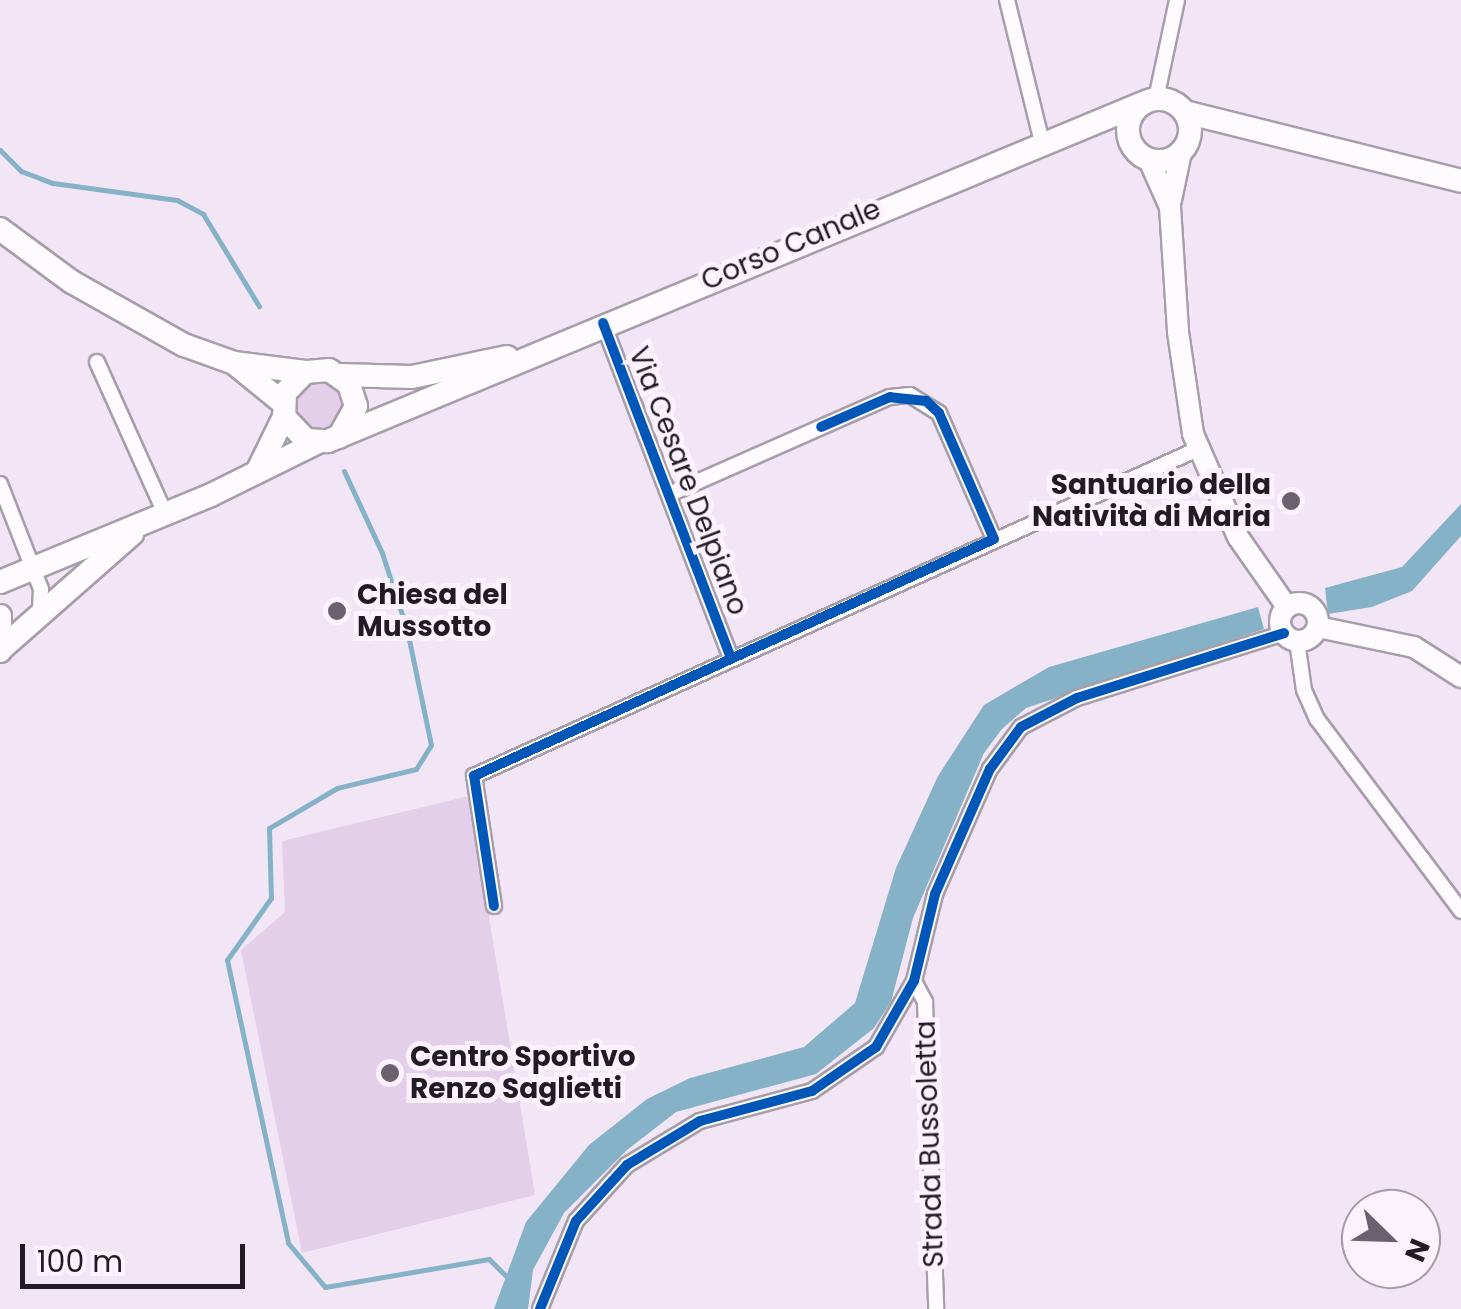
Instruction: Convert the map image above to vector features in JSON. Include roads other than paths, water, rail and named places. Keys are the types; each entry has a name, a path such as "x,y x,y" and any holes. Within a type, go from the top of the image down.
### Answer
{"main road":[{"name":"Corso Canale","path":"0,582 603,323 1150,101"},
{"path":"1170,206 1149,160 1130,142 1128,124 1150,101 1461,181"},
{"path":"1184,112 1184,149 1170,206 1184,398 1198,449 1256,570 1288,607 1291,637 1318,627 1414,647 1461,678"},
{"path":"1149,160 1252,128"},
{"name":"Corso Canale","path":"1042,142 1098,134 1130,142"},
{"path":"0,229 146,325 234,363 340,376 356,406 328,440 296,434 283,410 234,363"},
{"name":"Corso Canale","path":"340,376 412,377 540,350"},
{"path":"257,472 283,410 289,384 305,372"},
{"name":"Corso Canale","path":"0,651 40,609 157,517"},
{"path":"1288,607 1310,606 1318,627"},
{"path":"0,616 0,651"}],"street":[{"path":"1007,0 1042,142"},
{"path":"1150,101 1177,0"},
{"name":"Via Cesare Delpiano","path":"603,323 672,493 730,656"},
{"path":"97,362 157,517"},
{"name":"Via Cesare Delpiano","path":"672,493 890,397 910,396 938,414 994,539"},
{"name":"Via Cesare Delpiano","path":"494,906 474,776 581,723 718,668 730,656 1198,449"},
{"path":"0,484 28,568 41,589 40,609"},
{"path":"1291,637 1304,690 1316,719 1461,912"},
{"name":"Strada Bussoletta","path":"540,1309 576,1220 627,1165 700,1120 812,1091 854,1068 887,1033 914,981 935,894 996,758 1021,727 1078,698 1291,637"},
{"name":"Strada Bussoletta","path":"914,981 925,1002 936,1309"}],"water":[{"path":"1461,504 1461,536 1412,591 1372,607 1328,614 1325,588 1402,567"},
{"path":"1258,607 1264,629 1026,708 1002,729 984,753 913,918 891,1002 874,1028 816,1074 676,1112 627,1150 564,1213 533,1270 528,1309 494,1309 526,1222 589,1145 647,1099 690,1078 804,1047 855,1003 896,868 938,776 984,705 1049,667"}],"waterway":[{"path":"0,150 21,171 53,183 177,200 203,214 259,306"},
{"path":"344,471 382,553 407,630 431,745 416,769 337,788 269,828 271,898 227,960 288,1243 325,1287 489,1259 506,1276"}],"place":[{"name":"Santuario della Natività di Maria","path":"1291,501"},
{"name":"Chiesa del Mussotto","path":"337,611"},
{"name":"Centro Sportivo Renzo Saglietti","path":"390,1073"}]}
